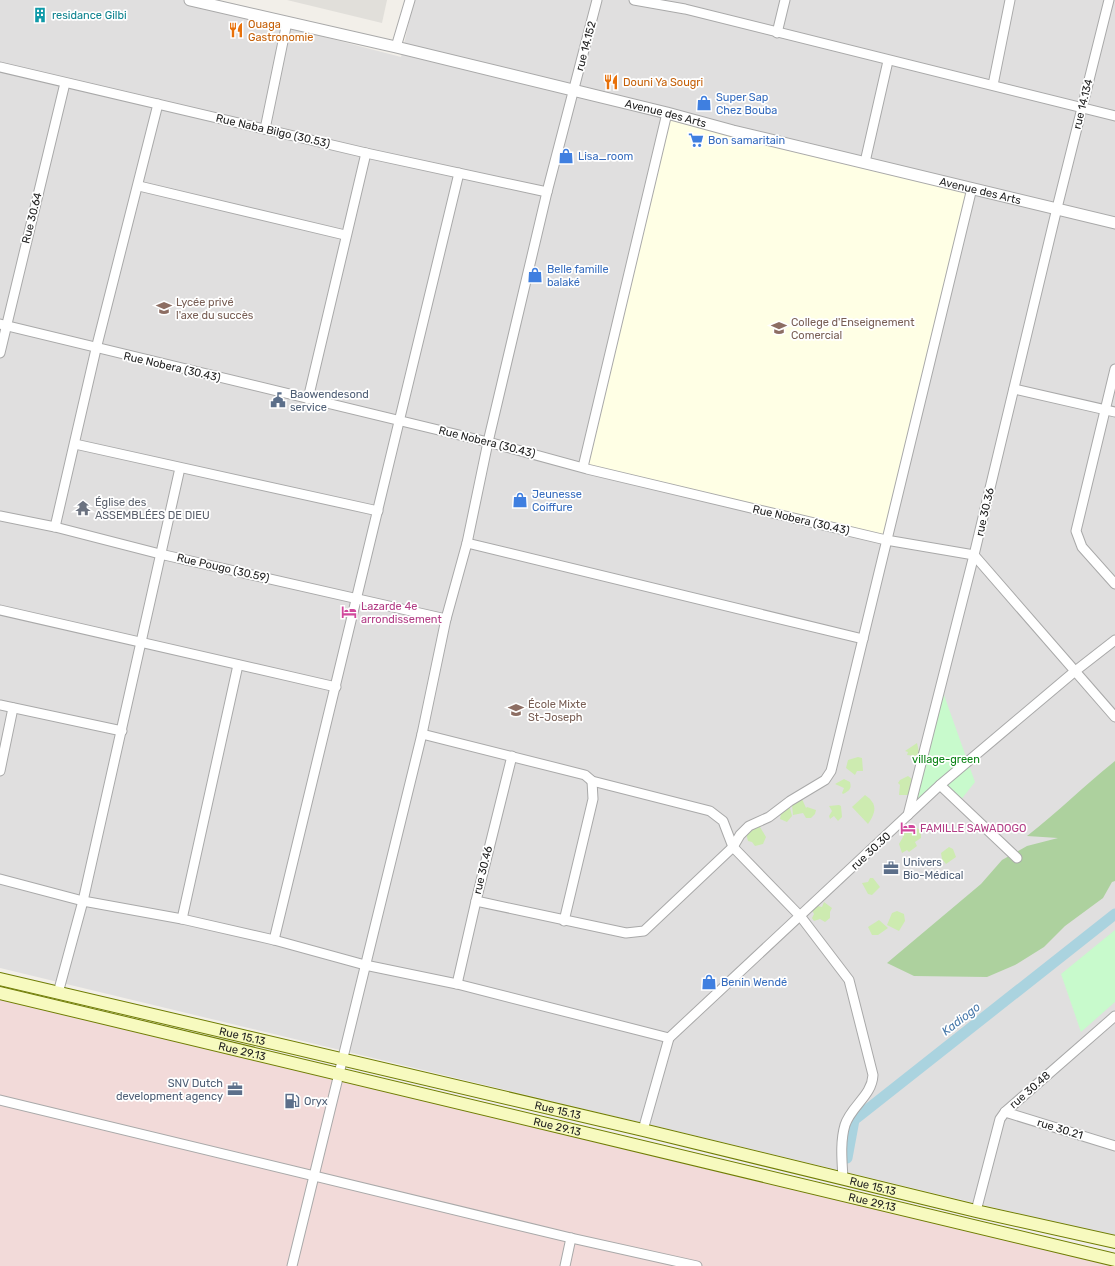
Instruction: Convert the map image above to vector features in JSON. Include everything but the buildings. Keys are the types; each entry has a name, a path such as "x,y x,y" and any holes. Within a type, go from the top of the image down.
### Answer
{"main road":[{"name":"Rue 15.13","path":"0,979 643,1130 976,1211 1115,1242"},
{"name":"Rue 29.13","path":"0,993 1115,1260"}],"street":[{"name":"Avenue des Arts","path":"190,0 396,47 667,113 733,131 1115,222"},
{"path":"396,47 410,0"},
{"name":"rue 14.152","path":"292,1266 422,734 446,619 467,543 488,442 547,192 598,0"},
{"path":"634,0 685,9 888,61 993,85 1115,116"},
{"path":"685,9 688,0"},
{"path":"777,33 785,0"},
{"path":"993,85 1010,0"},
{"name":"rue 14.134","path":"1057,208 1111,2"},
{"path":"265,129 287,22"},
{"path":"865,162 888,61"},
{"name":"Rue Naba Bilgo (30.53)","path":"0,67 366,153 547,192"},
{"name":"Rue 30.64","path":"0,353 3,325 65,83"},
{"path":"55,527 96,349 139,186 158,104"},
{"path":"584,467 667,113"},
{"path":"308,399 345,236 366,153"},
{"path":"274,940 378,511 398,420 459,173"},
{"path":"139,186 345,236"},
{"path":"476,901 626,933 644,931 732,847 740,835 749,826 769,817 790,801 825,780 831,770 972,188"},
{"name":"rue 30.36","path":"908,815 974,555 1057,208"},
{"name":"Rue Nobera (30.43)","path":"3,325 96,349 398,420 584,467 886,540 974,555"},
{"path":"1115,369 1076,531 1082,547 1115,584"},
{"path":"1014,389 1115,412"},
{"path":"75,444 378,511"},
{"path":"58,993 83,900 180,468"},
{"name":"Rue Pougo (30.59)","path":"0,516 55,527 160,554 446,619"},
{"path":"467,543 863,639"},
{"path":"974,555 1074,672 1115,717"},
{"path":"0,610 336,687"},
{"name":"rue 30.30","path":"669,1038 801,917 940,786 1074,672 1115,640"},
{"path":"182,918 238,665"},
{"path":"0,705 122,731"},
{"path":"0,771 13,708"},
{"path":"422,734 584,775 592,780 710,811 723,821 732,847 801,917 849,980 873,1075 873,1084 850,1114 845,1125 842,1145 843,1178"},
{"name":"rue 30.46","path":"457,984 512,756"},
{"path":"564,921 593,799 592,780"},
{"path":"940,786 1017,858"},
{"path":"0,879 83,900 182,918 274,940 365,965 457,984 669,1038 643,1130"},
{"name":"rue 30.48","path":"976,1211 1000,1119 1005,1112 1115,1016"},
{"path":"0,1100 571,1238 697,1266"},
{"name":"rue 30.21","path":"1005,1112 1114,1145"},
{"path":"565,1266 571,1238"}],"shaded area":[{"path":"0,0 183,0 401,57 414,0 1115,0 1115,1237 0,968"},
{"path":"287,0 387,0 382,23"},
{"name":"College d'Enseignement Comercial","path":"666,113 977,190 886,537 587,465"},
{"path":"0,994 1115,1260 1115,1266 0,1266"}],"green space":[{"name":"village-green","path":"944,695 975,782 960,801 940,779 915,802 939,699"},
{"path":"917,743 919,752 916,756 907,755 908,752 905,751"},
{"path":"858,757 862,758 863,771 857,771 855,775 846,768 848,760"},
{"path":"1115,761 1115,881 1112,882 1103,898 1065,926 1044,947 1015,965 987,977 914,976 887,963 981,884 1002,860 1027,846 1058,838 1027,836 1050,818"},
{"path":"908,776 916,785 910,795 908,793 908,795 899,795 900,785 898,783 900,780"},
{"path":"844,779 850,782 851,786 848,791 843,794 844,788 835,784"},
{"path":"865,795 874,805 873,816 868,824 852,807"},
{"path":"797,799 802,799 806,808 816,810 815,814 811,818 806,818 803,813 793,815 792,805"},
{"path":"829,806 841,806 842,817 838,821 834,816 830,819 829,816 832,811"},
{"path":"782,808 790,808 792,816 787,822 780,819"},
{"path":"914,826 921,831 921,838 915,842 917,846 909,852 907,850 902,853 899,844 903,837 902,833 906,829 909,830"},
{"path":"752,827 760,827 766,837 763,844 755,846 752,842 748,841 746,833"},
{"path":"949,847 953,849 956,857 946,864 942,859 941,853"},
{"path":"870,878 873,878 880,887 872,895 868,894 862,883 868,882"},
{"path":"824,902 832,908 830,918 825,922 820,919 814,921 812,918 814,914 812,910 818,906 822,907"},
{"path":"897,911 904,914 905,921 899,931 887,925 892,913"},
{"path":"879,920 888,928 878,935 872,935 868,927"},
{"path":"1115,930 1115,1002 1081,1032 1061,974"}],"waterway":[{"name":"Kadiogo","path":"847,1158 854,1120 1115,914"}],"place":[{"name":"residance Gilbi","path":"40,15"},
{"name":"Ouaga Gastronomie","path":"236,30"},
{"name":"Douni Ya Sougri","path":"611,82"},
{"name":"Super Sap Chez Bouba","path":"704,103"},
{"name":"Bon samaritain","path":"696,140"},
{"name":"Lisa_room","path":"566,156"},
{"name":"Belle famille balaké","path":"535,275"},
{"name":"Lycée privé l'axe du succès","path":"164,308"},
{"name":"College d'Enseignement Comercial","path":"779,328"},
{"name":"Baowendesond service","path":"278,400"},
{"name":"Jeunesse Coiffure","path":"520,500"},
{"name":"Église des ASSEMBLÉES DE DIEU","path":"83,508"},
{"name":"Lazarde 4e arrondissement","path":"349,612"},
{"name":"École Mixte St-Joseph","path":"516,710"},
{"name":"FAMILLE SAWADOGO","path":"908,828"},
{"name":"Univers Bio-Médical","path":"891,868"},
{"name":"Benin Wendé","path":"709,982"},
{"name":"SNV Dutch development agency","path":"235,1089"},
{"name":"Oryx","path":"292,1101"}]}
